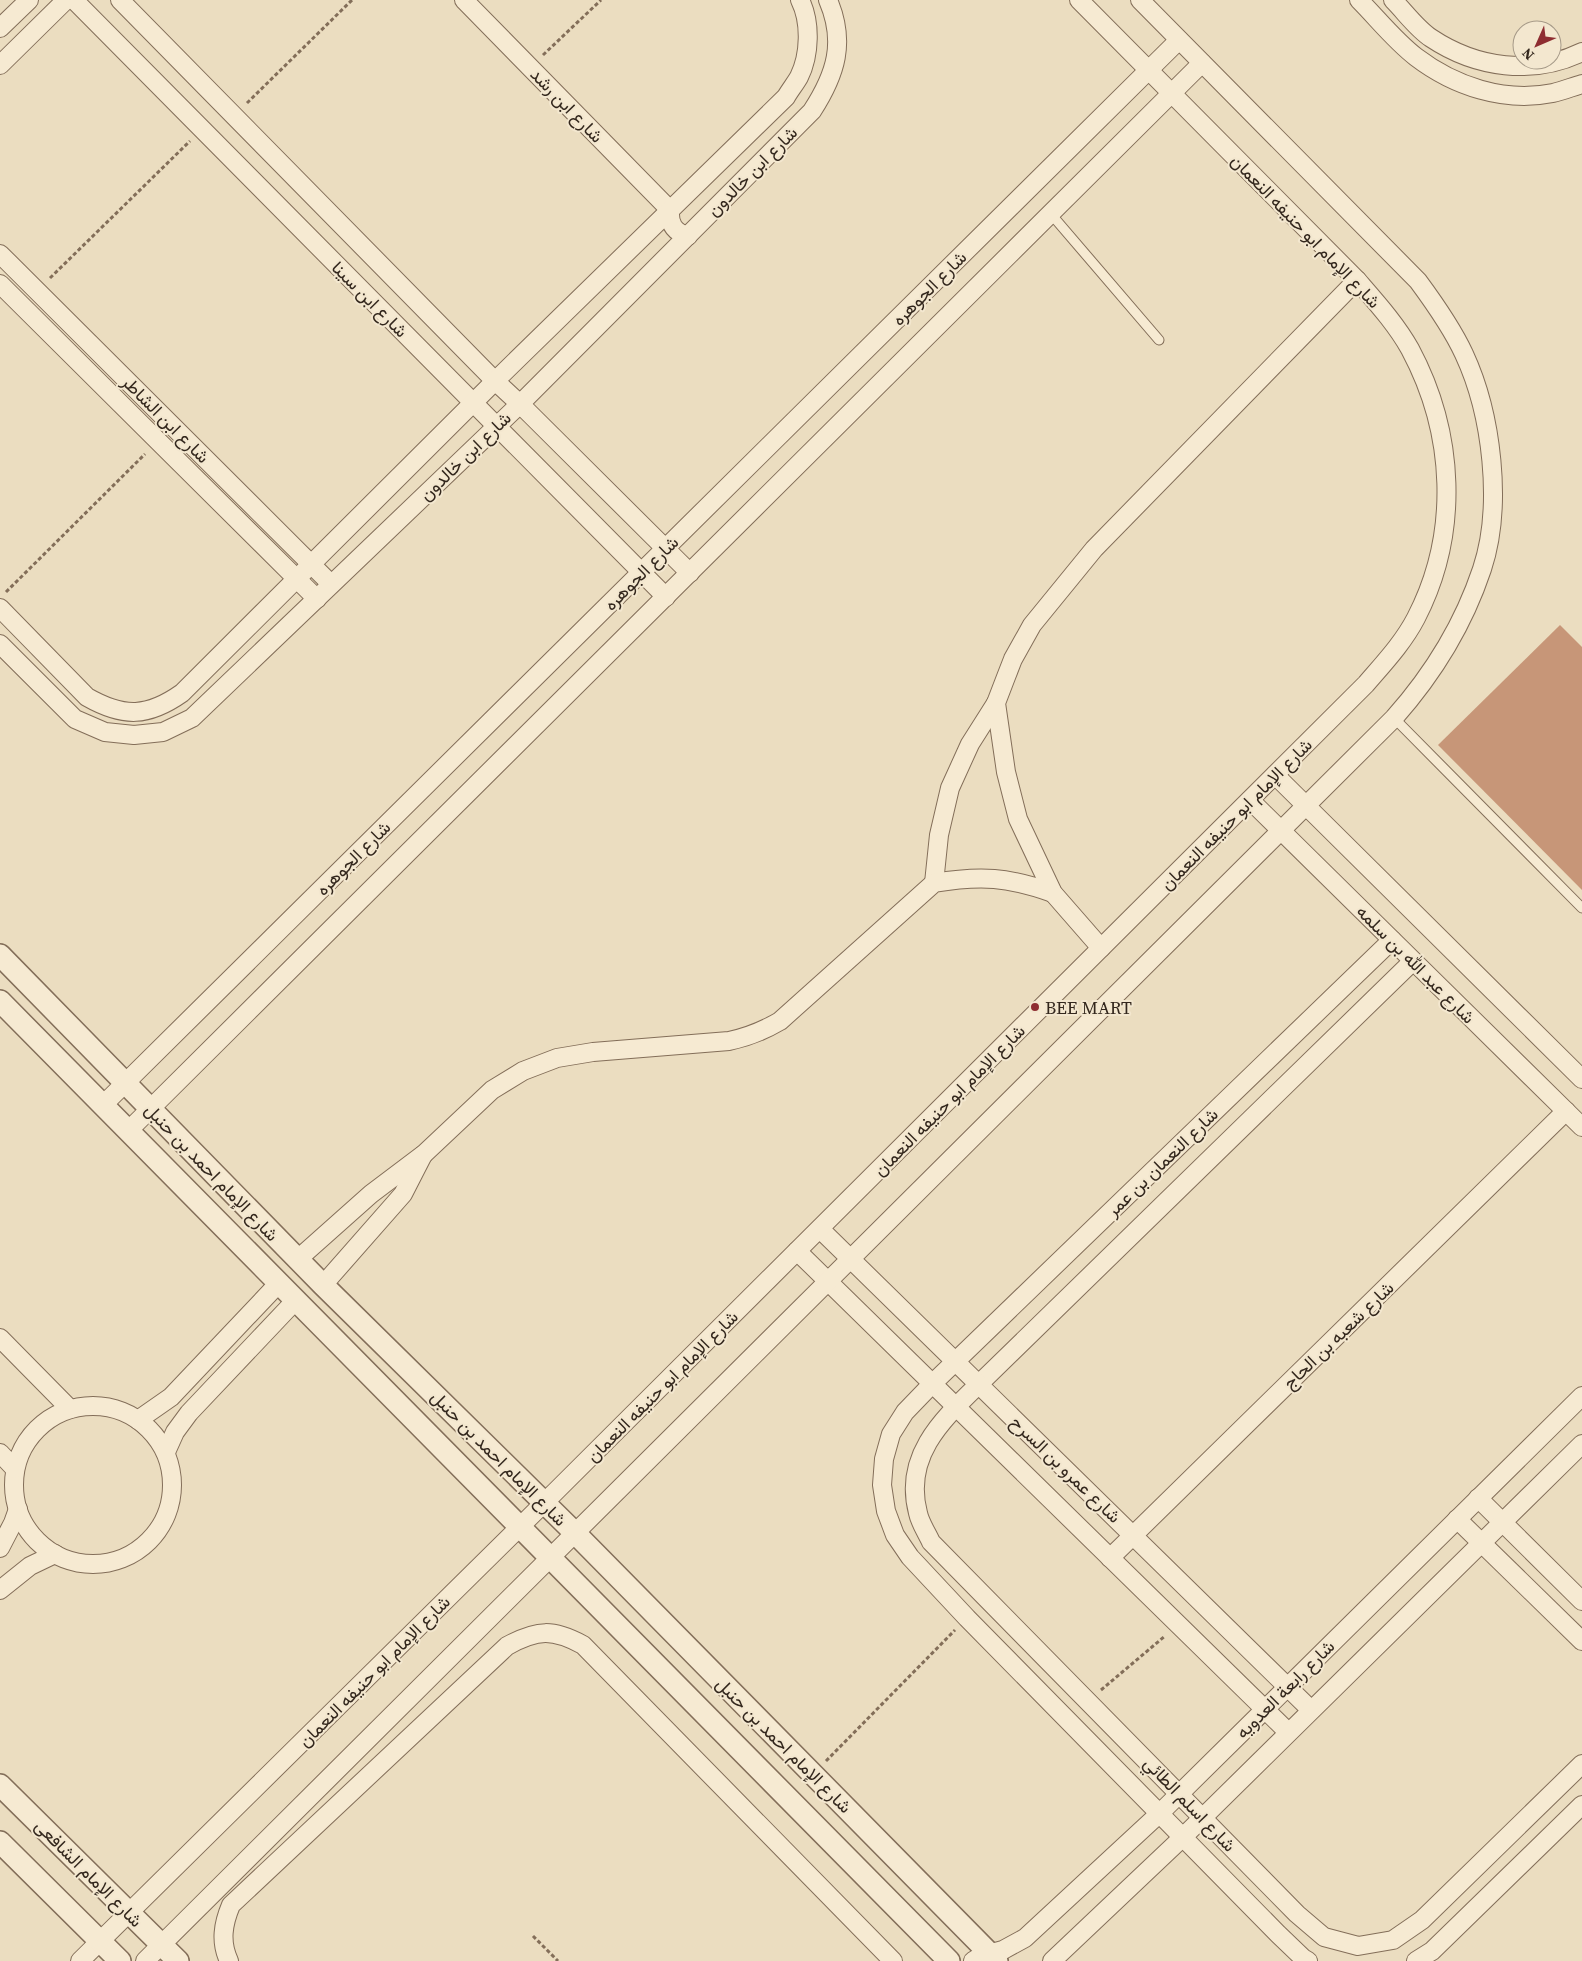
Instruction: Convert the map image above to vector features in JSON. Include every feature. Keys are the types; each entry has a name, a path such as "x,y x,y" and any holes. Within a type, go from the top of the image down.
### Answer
{"street":[{"path":"0,28 29,0"},
{"path":"0,65 66,0"},
{"name":"شارع ابن سينا","path":"74,0 666,597"},
{"name":"شارع ابن سينا","path":"120,0 495,381 690,574"},
{"name":"شارع ابن رشد","path":"464,0 670,210 671,224 675,230 694,230"},
{"name":"شارع ابن خالدون","path":"0,608 88,697 105,707 126,712 146,711 166,705 182,693 495,381 786,97 799,76 806,52 807,27 800,0"},
{"name":"شارع ابن خالدون","path":"0,644 75,719 105,732 134,735 163,732 192,718 520,404 812,111 827,88 835,64 837,38 833,12 828,0"},
{"name":"شارع الإمام ابو حنيفه النعمان","path":"80,1961 519,1528 1366,684 1393,653 1415,619 1432,581 1441,548 1447,507 1446,466 1440,425 1427,385 1409,348 1386,314 1357,280 1079,0"},
{"path":"145,1961 1394,718 1423,685 1447,649 1466,609 1482,568 1490,525 1493,482 1489,438 1480,396 1464,355 1444,316 1418,281 1140,0"},
{"path":"1359,0 1415,56 1445,76 1479,90 1515,96 1552,93 1582,84"},
{"path":"1393,0 1430,37 1461,55 1496,65 1533,66 1568,58 1582,52"},
{"name":"شارع الجوهره","path":"103,1105 1179,40"},
{"name":"شارع الجوهره","path":"128,1131 1202,63"},
{"path":"670,210 682,206 694,212 694,230"},
{"name":"شارع ابن الشاطر","path":"0,254 331,584"},
{"path":"934,883 938,835 950,788 970,744 996,703 1013,659 1032,625 1094,549 1357,280"},
{"name":"شارع ابن الشاطر","path":"0,284 317,600"},
{"path":"155,437 167,420"},
{"path":"996,703 1006,772 1018,819 1053,893 1101,948"},
{"name":"شارع عبد الله بن سلمه","path":"1275,775 1582,1079"},
{"name":"شارع عبد الله بن سلمه","path":"1250,800 1582,1127"},
{"path":"298,1259 377,1189 424,1154 492,1090 523,1071 557,1058 593,1052 729,1041 745,1038 762,1031 780,1021 934,883 964,878 994,878 1025,883 1053,893"},
{"name":"شارع النعمان بن عمر","path":"932,1384 1392,940"},
{"name":"شارع الإمام احمد بن حنبل","path":"0,954 323,1285 575,1533 813,1773 987,1959"},
{"name":"شارع النعمان بن عمر","path":"956,1407 1413,961"},
{"name":"شارع الإمام احمد بن حنبل","path":"0,1001 948,1961"},
{"name":"شارع شعبه بن الحاج","path":"1110,1558 1566,1111"},
{"path":"323,1285 403,1194 424,1154"},
{"name":"شارع عمرو بن السرح","path":"820,1229 1312,1710"},
{"name":"شارع عمرو بن السرح","path":"797,1251 1288,1732"},
{"path":"138,1420 171,1397 278,1284"},
{"path":"166,1452 175,1432 189,1413 295,1301"},
{"path":"0,1338 70,1409"},
{"name":"شارع اسلم الطائي","path":"932,1384 905,1412 891,1434 884,1459 882,1485 886,1511 900,1542 910,1557 967,1618 1302,1958 1308,1961"},
{"name":"شارع رابعة العدويه","path":"987,1959 1025,1938 1160,1813 1582,1396"},
{"path":"94,1406 117,1409 138,1420 154,1434 166,1452 172,1476 171,1501 163,1524 147,1543 127,1557 103,1564 78,1563 55,1554 32,1535 18,1509 14,1489 15,1469 20,1452 40,1425 54,1415 70,1409 94,1406"},
{"name":"شارع اسلم الطائي","path":"956,1407 936,1428 921,1454 914,1484 918,1514 931,1542 1297,1914 1324,1937 1358,1946 1393,1940 1422,1920 1582,1764"},
{"name":"شارع رابعة العدويه","path":"1052,1961 1203,1817 1582,1444"},
{"path":"0,1453 15,1469"},
{"path":"1478,1498 1582,1601"},
{"path":"0,1548 18,1509"},
{"path":"1457,1519 1582,1642"},
{"path":"0,1590 30,1566 55,1554"},
{"path":"228,1961 223,1938 225,1921 231,1905 507,1646 525,1636 545,1632 565,1636 584,1645 893,1961"},
{"name":"شارع الإمام الشافعى","path":"0,1786 178,1961"},
{"path":"1416,1961 1432,1951 1582,1805"},
{"path":"0,1842 120,1961"}],"lane":[{"path":"1051,214 1159,340"},
{"path":"1394,718 1582,908"}],"path":[{"path":"234,115 352,0"},
{"path":"530,68 601,0"},
{"path":"37,290 202,129"},
{"path":"0,597 155,437"},
{"path":"813,1773 967,1618"},
{"path":"1089,1702 1147,1649 1179,1625"},
{"path":"533,1936 558,1961"}],"building":[{"path":"1560,625 1582,647 1582,890 1438,745"}],"place":[{"name":"BEE MART","path":"1035,1007"}]}
